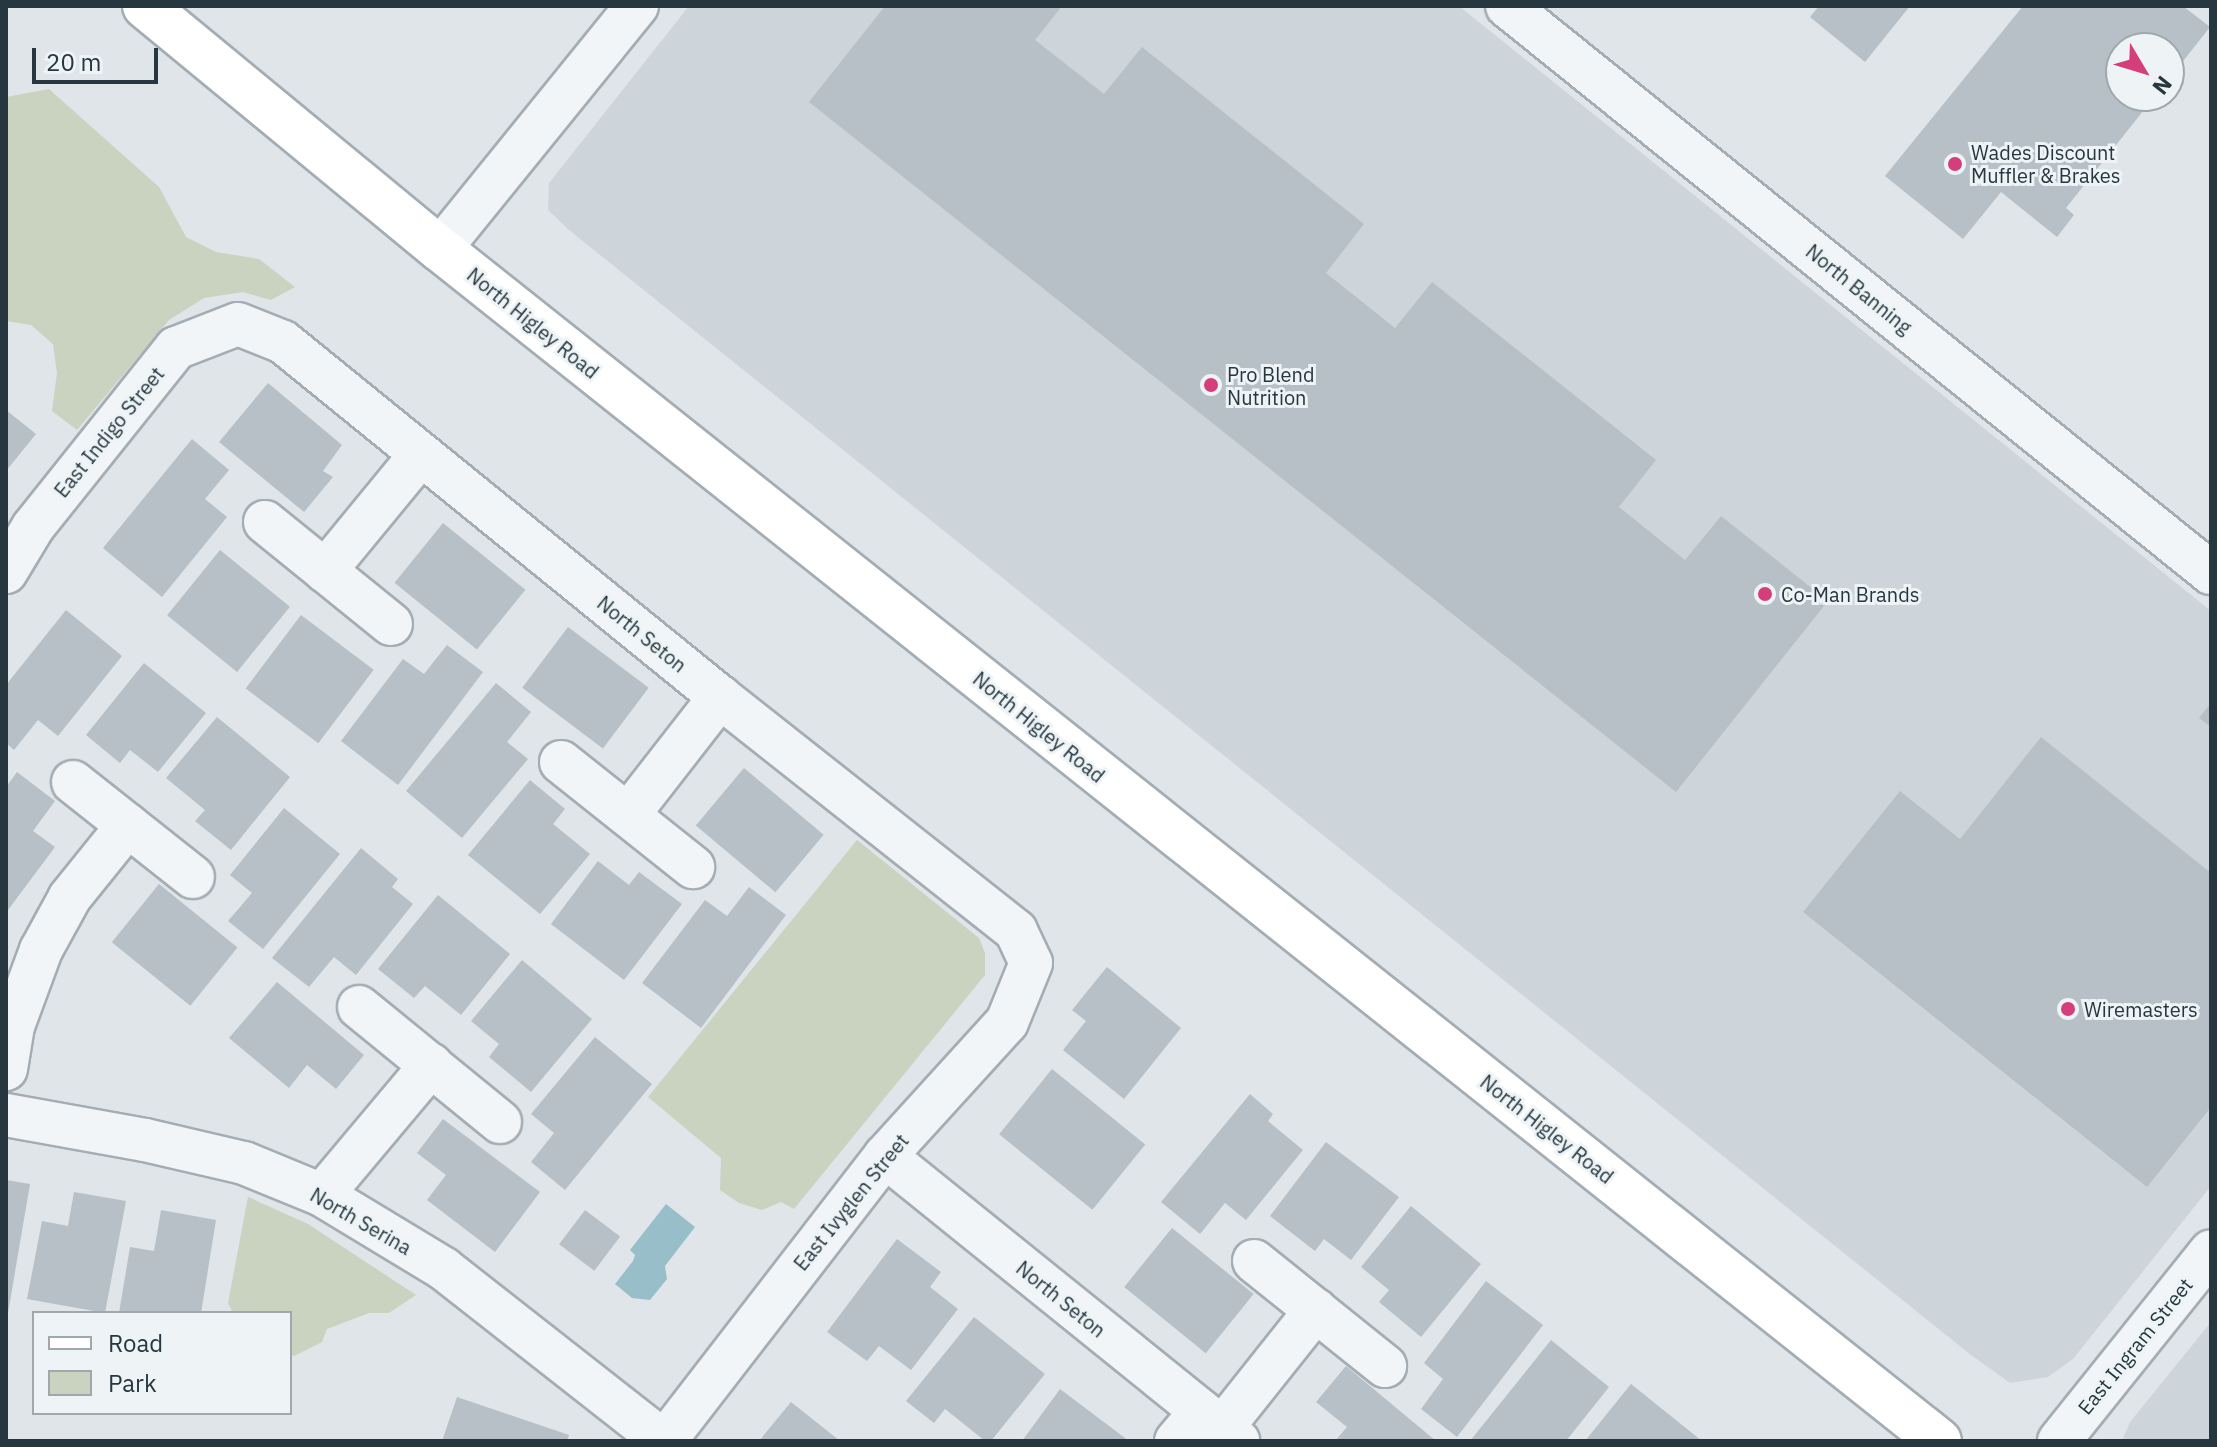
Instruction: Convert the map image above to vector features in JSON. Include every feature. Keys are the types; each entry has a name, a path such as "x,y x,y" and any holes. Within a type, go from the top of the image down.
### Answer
{"main road":[{"name":"North Higley Road","path":"145,6 440,249 1939,1441"}],"street":[{"path":"440,249 637,6"},
{"name":"North Banning","path":"1507,6 2211,573"},
{"name":"North Seton","path":"238,324 283,342 720,697 1016,931 1031,963"},
{"name":"East Indigo Street","path":"6,572 33,527 176,348 238,324"},
{"path":"325,571 421,454"},
{"path":"265,522 391,624"},
{"path":"628,815 720,697"},
{"path":"561,762 693,867"},
{"path":"73,782 193,877"},
{"path":"6,1069 13,1026 41,950 70,897 128,825"},
{"name":"East Ivyglen Street","path":"664,1441 885,1156 1007,1022 1031,963"},
{"path":"359,1007 500,1122"},
{"path":"322,1195 431,1065"},
{"name":"North Serina","path":"6,1115 145,1140 244,1163 322,1195 444,1269 664,1441"},
{"name":"North Seton","path":"885,1156 1209,1430"},
{"name":"East Ingram Street","path":"2059,1441 2211,1251"},
{"path":"1254,1261 1385,1366"},
{"path":"1209,1430 1316,1310"}],"shaded area":[{"path":"689,6 1459,6 2211,611 2211,1186 2073,1359 2048,1377 2010,1383 1971,1355 569,230 548,210 549,183"},
{"path":"2211,1322 2211,1441 2122,1441 2130,1422"}],"green space":[{"path":"49,89 159,187 186,237 216,252 259,259 295,287 271,300 243,292 204,298 169,320 77,430 52,411 57,373 53,344 31,325 6,321 6,97"},
{"path":"857,840 979,938 985,953 985,975 794,1209 781,1202 762,1210 739,1203 720,1190 721,1158 648,1097"},
{"path":"248,1197 308,1224 416,1295 389,1313 369,1313 327,1329 322,1342 294,1356 292,1311 232,1311 228,1303"}],"water":[{"path":"666,1204 695,1227 665,1266 667,1279 650,1300 632,1298 615,1284 633,1261 635,1255 630,1250"}],"building":[{"path":"885,6 1062,6 1035,40 1104,94 1142,47 1364,224 1326,273 1395,328 1432,282 1656,460 1619,507 1685,560 1721,516 1828,601 1676,792 809,102"},
{"path":"1819,6 1910,6 1865,62 1810,17"},
{"path":"2023,6 2183,6 2210,27 2185,59 2185,32 2105,32 2105,112 2142,112 2066,208 2074,215 2057,237 2001,192 1963,239 1885,176"},
{"path":"268,383 342,445 323,471 333,477 304,512 219,442"},
{"path":"6,410 36,434 6,471"},
{"path":"192,439 229,470 205,499 227,517 162,597 103,548"},
{"path":"443,523 525,590 477,650 395,583"},
{"path":"220,550 290,607 237,672 167,615"},
{"path":"66,610 122,656 58,736 38,720 14,750 6,743 6,685"},
{"path":"301,615 374,670 318,743 246,688"},
{"path":"568,627 649,688 603,748 522,688"},
{"path":"447,645 483,672 398,785 341,741 403,659 424,674"},
{"path":"144,663 206,713 158,772 130,750 120,763 86,735"},
{"path":"496,683 531,712 507,742 528,759 462,838 406,791"},
{"path":"2211,703 2211,727 2199,718"},
{"path":"217,717 290,777 231,850 195,821 205,810 166,778"},
{"name":"Wiremasters","path":"2041,737 2211,873 2211,1107 2147,1187 1803,912 1900,791 1960,839"},
{"path":"744,768 824,835 775,892 696,825"},
{"path":"17,772 55,801 33,831 55,847 8,910 6,787"},
{"path":"530,780 565,809 553,824 590,854 540,914 468,855"},
{"path":"284,808 340,854 263,949 228,921 252,893 230,875"},
{"path":"361,848 398,879 392,887 413,904 356,975 334,957 309,987 272,958"},
{"path":"598,861 629,885 639,872 682,904 624,980 551,924"},
{"path":"159,884 237,948 190,1006 112,942"},
{"path":"749,887 786,915 701,1028 642,983 705,900 727,916"},
{"path":"438,895 510,954 461,1015 425,986 414,998 378,969"},
{"path":"522,960 592,1019 531,1092 489,1057 499,1044 471,1021"},
{"path":"1107,967 1181,1028 1124,1099 1063,1050 1086,1021 1072,1010"},
{"path":"277,982 364,1055 336,1089 307,1065 289,1088 229,1038"},
{"path":"595,1037 652,1084 565,1190 531,1162 554,1133 531,1114"},
{"path":"1052,1069 1145,1145 1092,1210 999,1134"},
{"path":"1250,1094 1273,1114 1268,1121 1303,1150 1246,1220 1225,1203 1200,1234 1161,1202"},
{"path":"443,1119 540,1192 495,1252 427,1200 446,1175 417,1153"},
{"path":"1326,1142 1399,1197 1351,1260 1324,1239 1315,1251 1270,1216"},
{"path":"6,1180 30,1184 8,1313 6,1312"},
{"path":"74,1192 126,1201 105,1311 27,1299 42,1221 68,1226"},
{"path":"1411,1206 1481,1264 1421,1337 1379,1302 1389,1290 1361,1267"},
{"path":"161,1210 216,1220 201,1311 119,1311 130,1247 154,1251"},
{"path":"585,1210 620,1236 594,1271 559,1244"},
{"path":"1172,1228 1254,1294 1206,1353 1124,1287"},
{"path":"897,1239 941,1272 930,1287 958,1309 911,1370 879,1346 867,1361 827,1332"},
{"path":"1486,1281 1543,1325 1457,1437 1421,1409 1443,1379 1424,1363"},
{"path":"974,1317 1045,1374 991,1441 985,1441 945,1409 934,1423 906,1401"},
{"path":"1551,1340 1609,1387 1566,1441 1470,1441"},
{"path":"1346,1366 1436,1441 1335,1441 1347,1427 1316,1402"},
{"path":"1631,1384 1702,1441 1585,1441"},
{"path":"1060,1389 1129,1441 1022,1441"},
{"path":"457,1397 569,1435 567,1441 442,1441"},
{"path":"791,1402 840,1441 759,1441"}],"place":[{"name":"Wades Discount Muffler & Brakes","path":"1955,164"},
{"name":"Pro Blend Nutrition","path":"1211,385"},
{"name":"Co-Man Brands","path":"1765,594"},
{"name":"Wiremasters","path":"2068,1009"}]}
